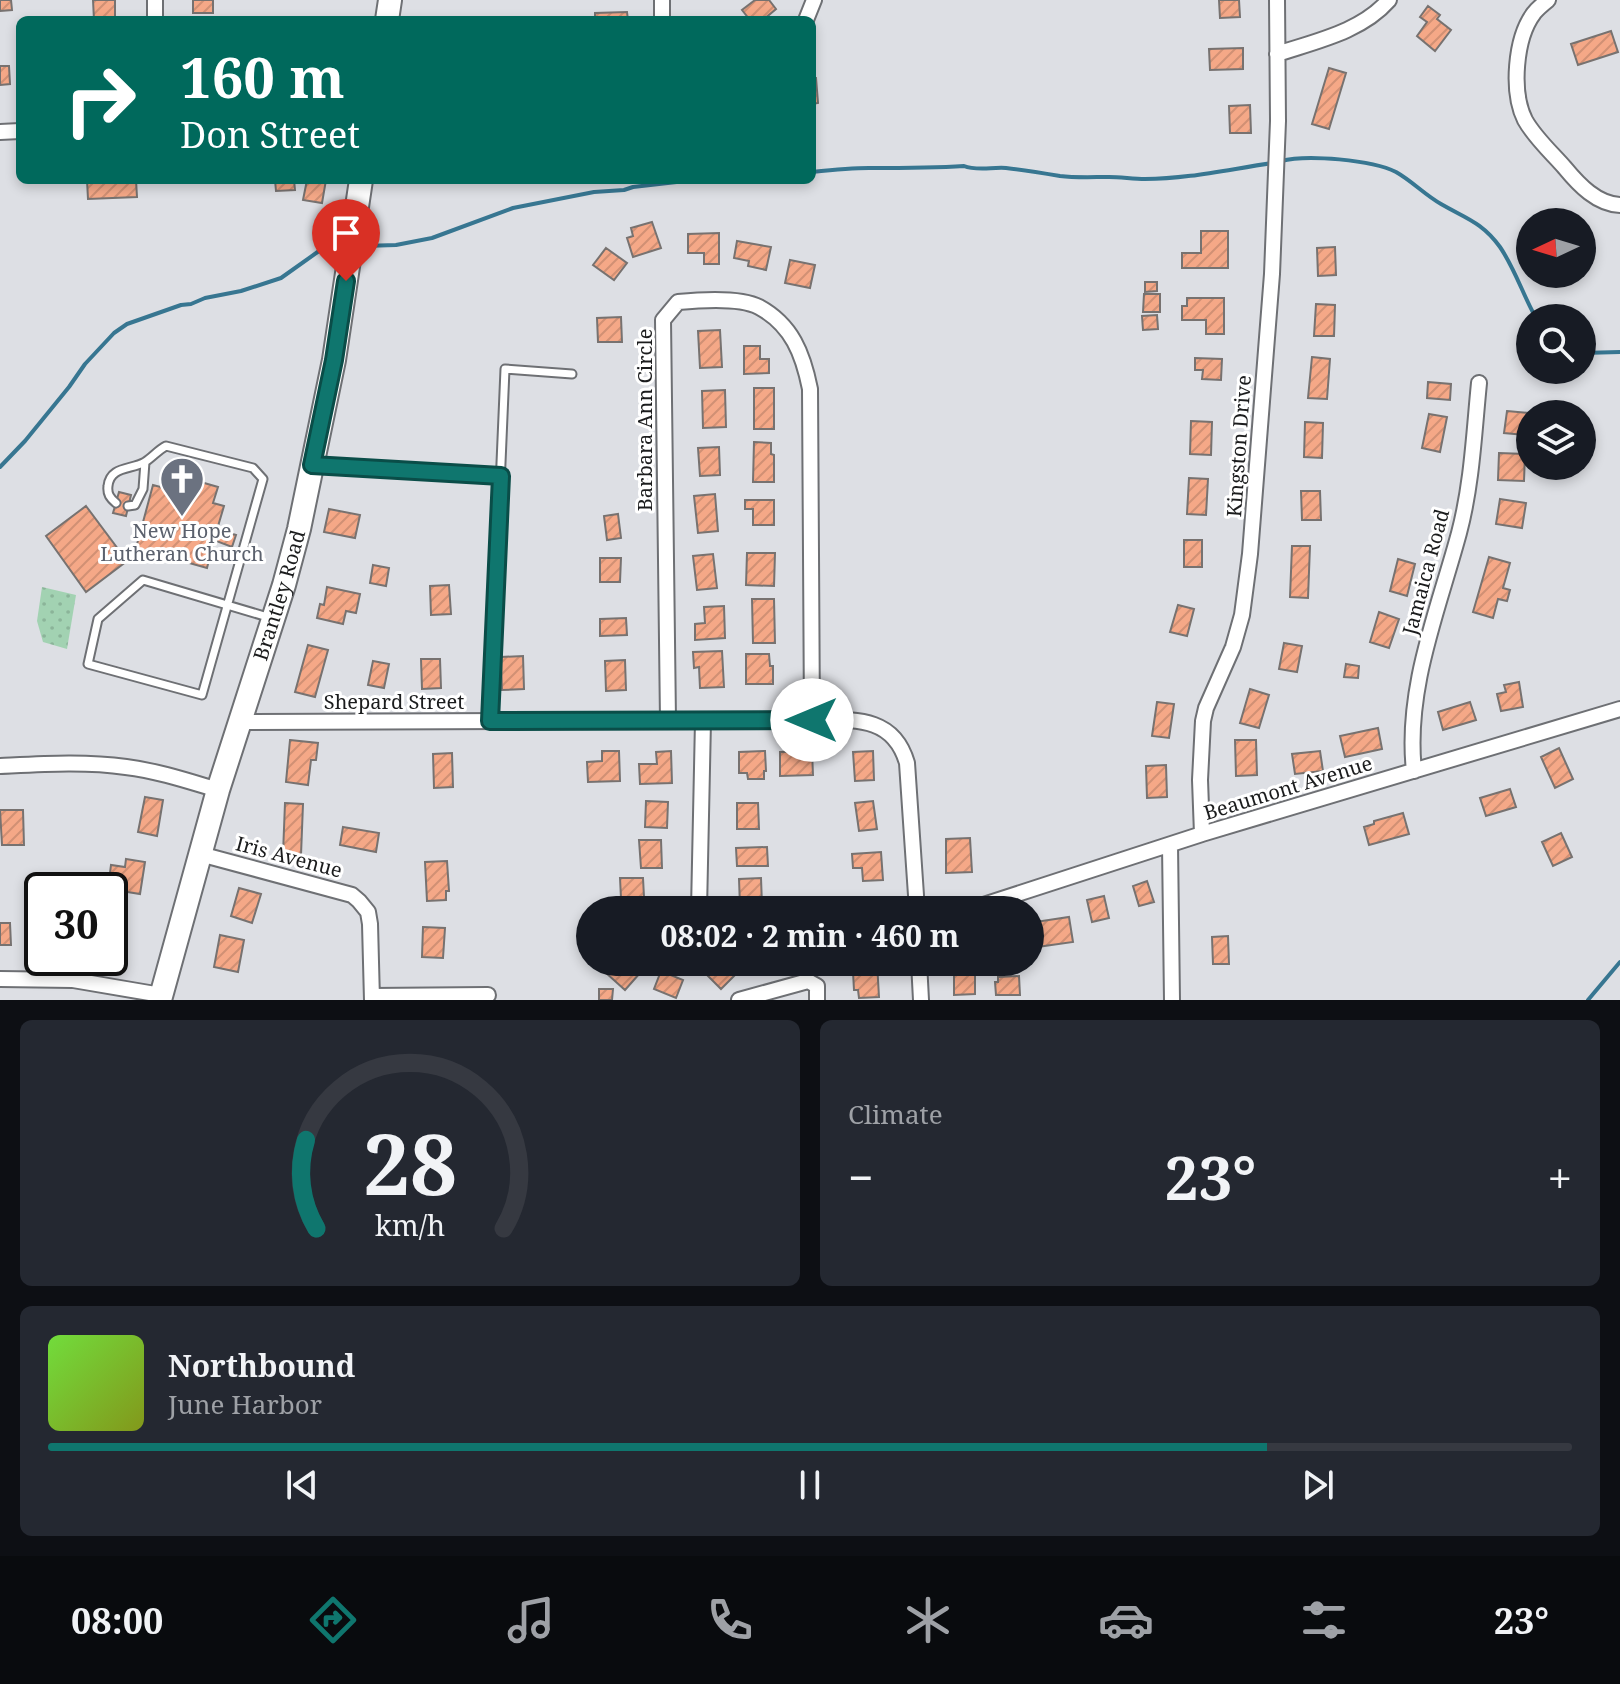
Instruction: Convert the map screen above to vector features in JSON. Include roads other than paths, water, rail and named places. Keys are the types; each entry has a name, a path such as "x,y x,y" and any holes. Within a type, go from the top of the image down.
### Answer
{"street":[{"name":"Kingston Drive","path":"1202,834 1200,780 1203,721 1233,647 1242,615 1250,554 1272,274 1278,121 1277,0"},
{"path":"1277,54 1364,22 1389,0"},
{"path":"1548,0 1534,13 1525,30 1517,63 1516,92 1520,107 1533,132 1575,181 1603,201 1620,205"},
{"name":"Brantley Road","path":"160,998 218,790 295,543 334,360 360,184"},
{"name":"Barbara Ann Circle","path":"668,720 663,320 678,302 718,299 757,306 788,330 805,361 810,389 812,720"},
{"name":"Jamaica Road","path":"1414,771 1412,749 1419,675 1460,530 1471,467 1479,383"},
{"name":"Beaumont Avenue","path":"1012,896 1202,834 1620,709"},
{"path":"699,896 703,721"},
{"name":"Shepard Street","path":"240,722 872,722 896,739 907,763 916,896"},
{"path":"0,766 126,767 152,771 218,790"},
{"path":"1170,845 1172,1000"},
{"name":"Iris Avenue","path":"200,854 352,895 368,912 372,998"},
{"path":"920,976 921,1000"},
{"path":"0,979 73,980 160,998"},
{"path":"739,1000 808,981 817,986 817,1000"},
{"path":"372,998 488,995"}],"lane":[{"path":"490,721 505,369 572,374"},
{"path":"116,503 108,492 111,476 145,462 166,446 253,468 263,479 227,605 202,695 88,664 98,619 143,580 227,605 273,619"},
{"path":"128,506 135,505 141,496 145,462"},
{"path":"312,465 501,476"}],"waterway":[{"path":"1281,161 1339,159 1372,164 1396,172 1435,200 1480,226 1500,247 1529,304"},
{"path":"816,172 964,166 1006,168 1066,177 1161,179 1273,163"},
{"path":"363,246 396,245 432,238 513,208 594,192 659,184"},
{"path":"0,467 25,441 85,364 114,333 127,324 181,305 281,278 319,251 336,249"},
{"path":"1596,353 1620,352"},
{"path":"1588,1000 1620,962"}],"place":[{"name":"New Hope Lutheran Church","path":"182,518"}]}
